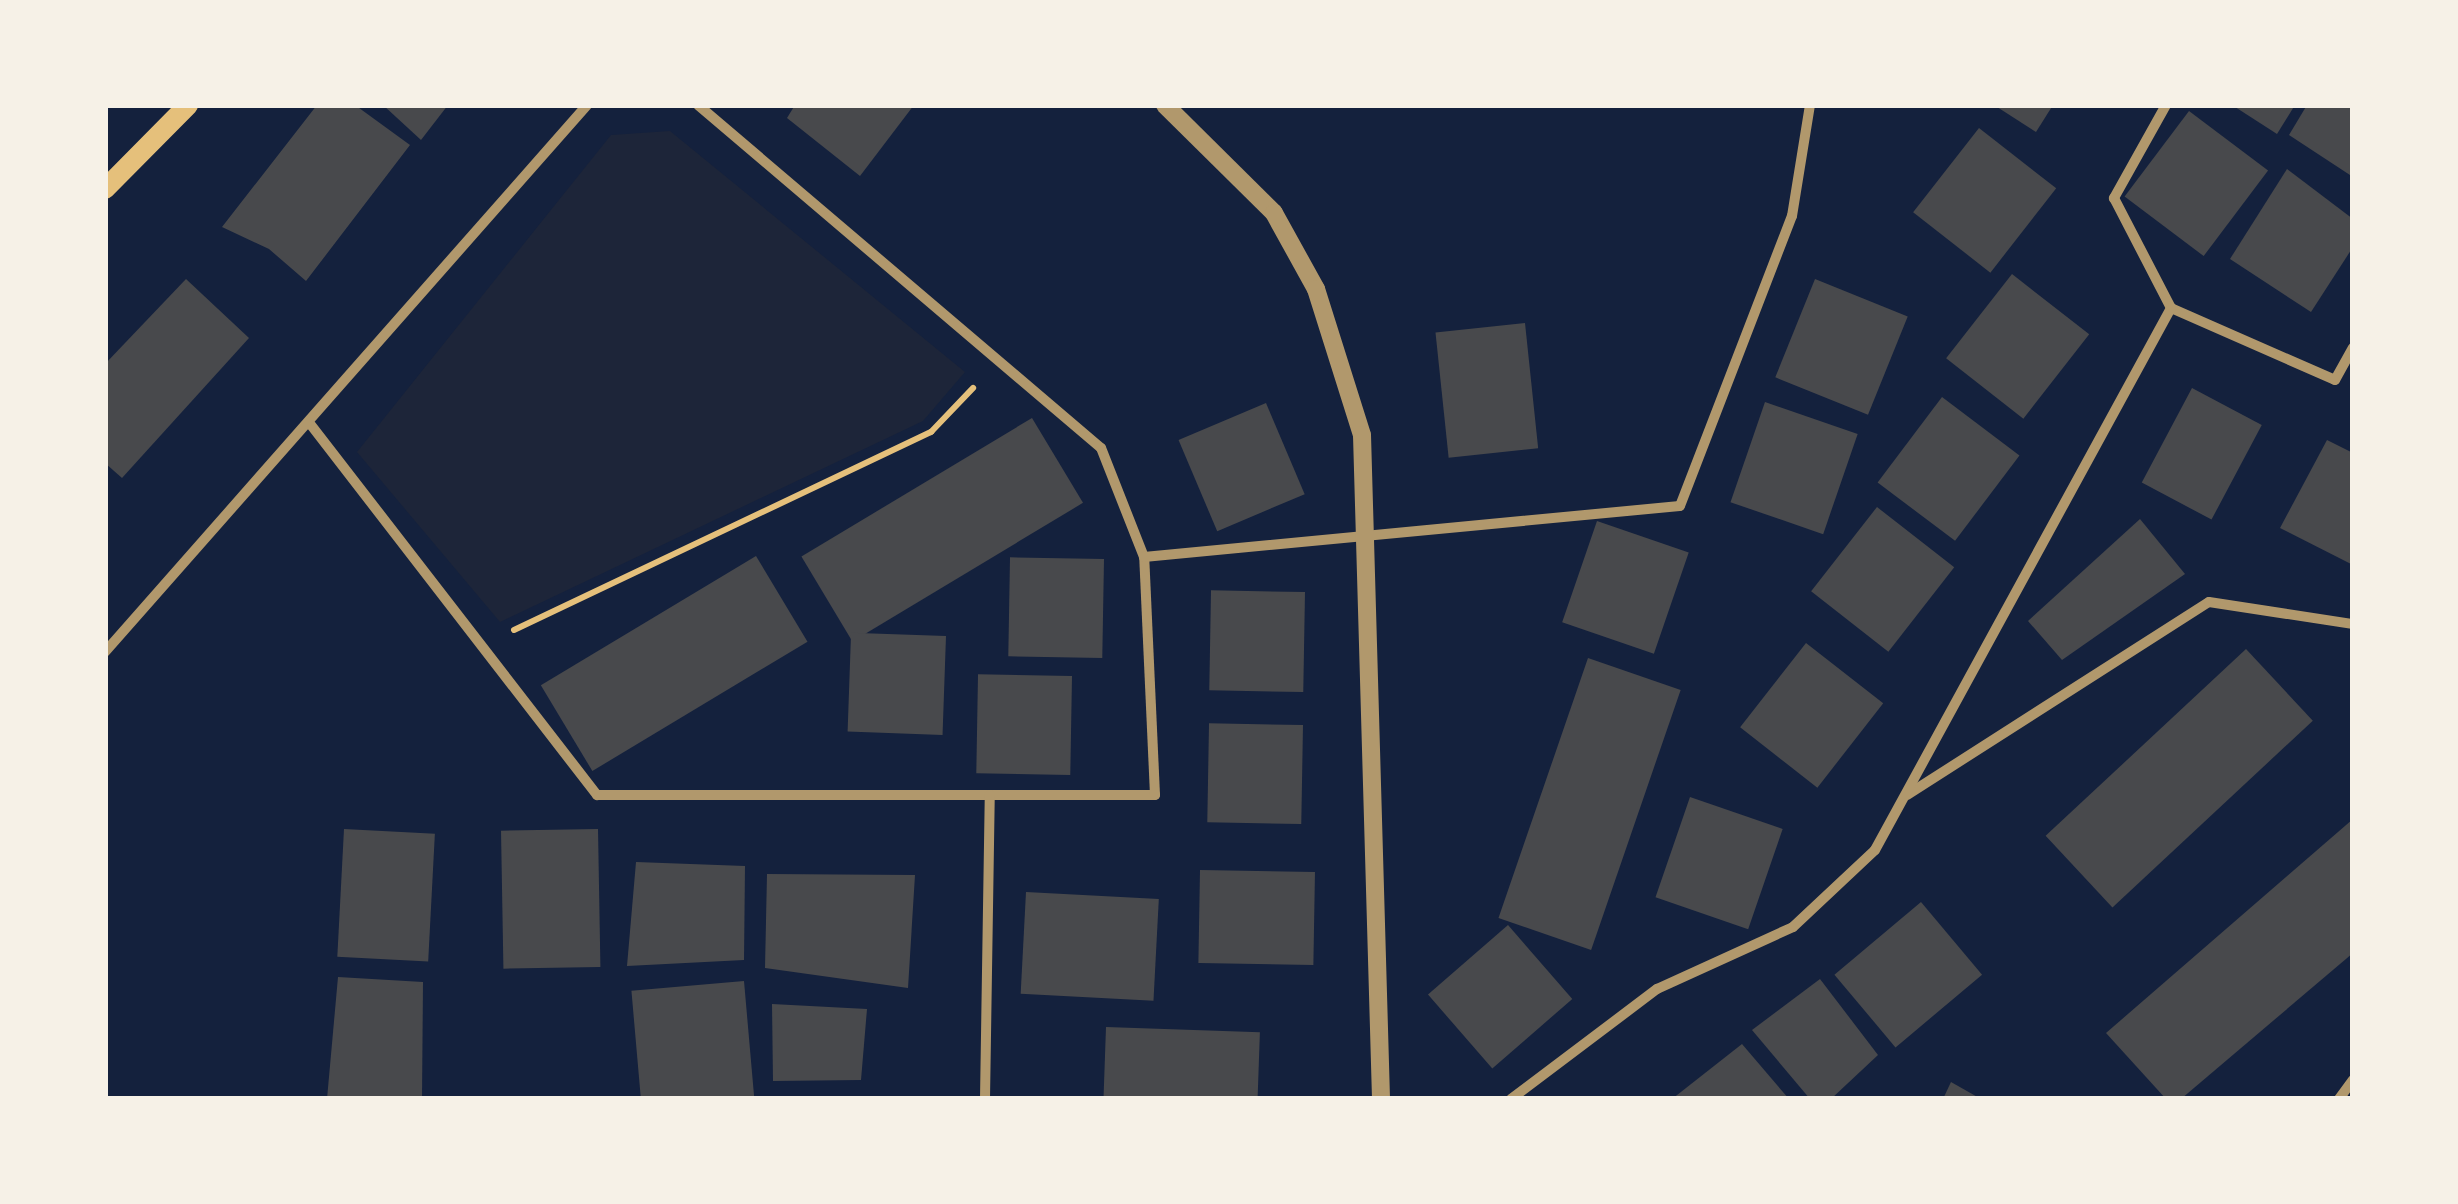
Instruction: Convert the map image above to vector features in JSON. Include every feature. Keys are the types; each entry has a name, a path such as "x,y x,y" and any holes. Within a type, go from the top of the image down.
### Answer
{"main road":[{"path":"105,190 188,105"}],"street":[{"path":"105,652 310,425 587,105"},
{"path":"310,425 597,795 1155,795 1144,557 1101,448 698,105"},
{"path":"1165,105 1274,214 1316,289 1362,435 1370,533 1381,1099"},
{"path":"1144,557 1680,506 1792,216 1810,105"},
{"path":"2166,105 2114,198 2171,308 2335,380 2353,348"},
{"path":"1510,1099 1658,989 1793,927 1875,850 2171,308"},
{"path":"1904,797 2210,602 2353,624"},
{"path":"985,1099 990,795"},
{"path":"2339,1099 2353,1080"}],"path":[{"path":"481,646 931,432 998,361"}],"shaded area":[{"path":"670,131 965,372 923,421 500,622 357,452 611,135"}],"building":[{"path":"317,105 355,105 410,145 306,281 269,249 222,227"},
{"path":"383,105 448,105 421,140"},
{"path":"795,105 914,105 860,176 787,118"},
{"path":"1994,105 2053,105 2036,132"},
{"path":"2232,105 2295,105 2277,134"},
{"path":"2307,105 2353,105 2353,177 2289,135"},
{"path":"2189,111 2268,171 2204,256 2125,196"},
{"path":"1979,128 2056,188 1990,273 1913,212"},
{"path":"2287,169 2353,219 2353,247 2311,312 2230,259"},
{"path":"2012,274 2089,334 2023,419 1946,358"},
{"path":"186,279 249,338 122,478 105,463 105,364"},
{"path":"1815,279 1908,316 1868,415 1775,377"},
{"path":"1525,323 1538,448 1449,458 1435,332"},
{"path":"2192,388 2262,425 2212,520 2142,482"},
{"path":"1942,397 2019,455 1955,541 1878,482"},
{"path":"1765,402 1858,434 1823,534 1730,502"},
{"path":"1266,403 1305,494 1217,531 1179,440"},
{"path":"1032,418 1083,503 852,641 801,557"},
{"path":"2327,440 2353,453 2353,565 2280,528"},
{"path":"1877,507 1954,567 1888,652 1811,591"},
{"path":"2140,519 2185,574 2062,660 2028,621"},
{"path":"1597,521 1689,553 1654,654 1562,622"},
{"path":"756,556 808,642 592,771 541,685"},
{"path":"1010,557 1104,559 1102,658 1008,656"},
{"path":"1211,590 1305,592 1303,692 1209,690"},
{"path":"851,633 946,636 943,735 848,732"},
{"path":"1806,643 1883,703 1817,788 1740,727"},
{"path":"2246,649 2313,721 2112,908 2046,836"},
{"path":"1588,658 1681,690 1591,950 1498,918"},
{"path":"978,674 1072,676 1070,775 976,773"},
{"path":"1209,723 1303,725 1301,824 1207,822"},
{"path":"1690,797 1783,829 1748,929 1655,897"},
{"path":"2353,819 2353,953 2181,1099 2166,1099 2106,1033"},
{"path":"344,829 435,834 428,962 337,957"},
{"path":"598,829 600,967 503,969 501,831"},
{"path":"636,862 745,866 744,960 627,966"},
{"path":"1200,870 1315,872 1313,965 1198,963"},
{"path":"767,874 915,875 908,988 765,968"},
{"path":"1026,892 1159,899 1153,1001 1021,994"},
{"path":"1921,902 1982,975 1896,1047 1834,975"},
{"path":"1508,925 1572,999 1492,1069 1428,995"},
{"path":"338,977 423,982 422,1098 327,1099"},
{"path":"1820,979 1878,1055 1831,1099 1810,1099 1752,1030"},
{"path":"744,981 754,1099 641,1099 631,991"},
{"path":"772,1004 867,1009 861,1080 773,1081"},
{"path":"1106,1027 1260,1032 1258,1099 1103,1099"},
{"path":"1742,1044 1789,1099 1672,1099"},
{"path":"1951,1082 1981,1099 1943,1099"}]}
